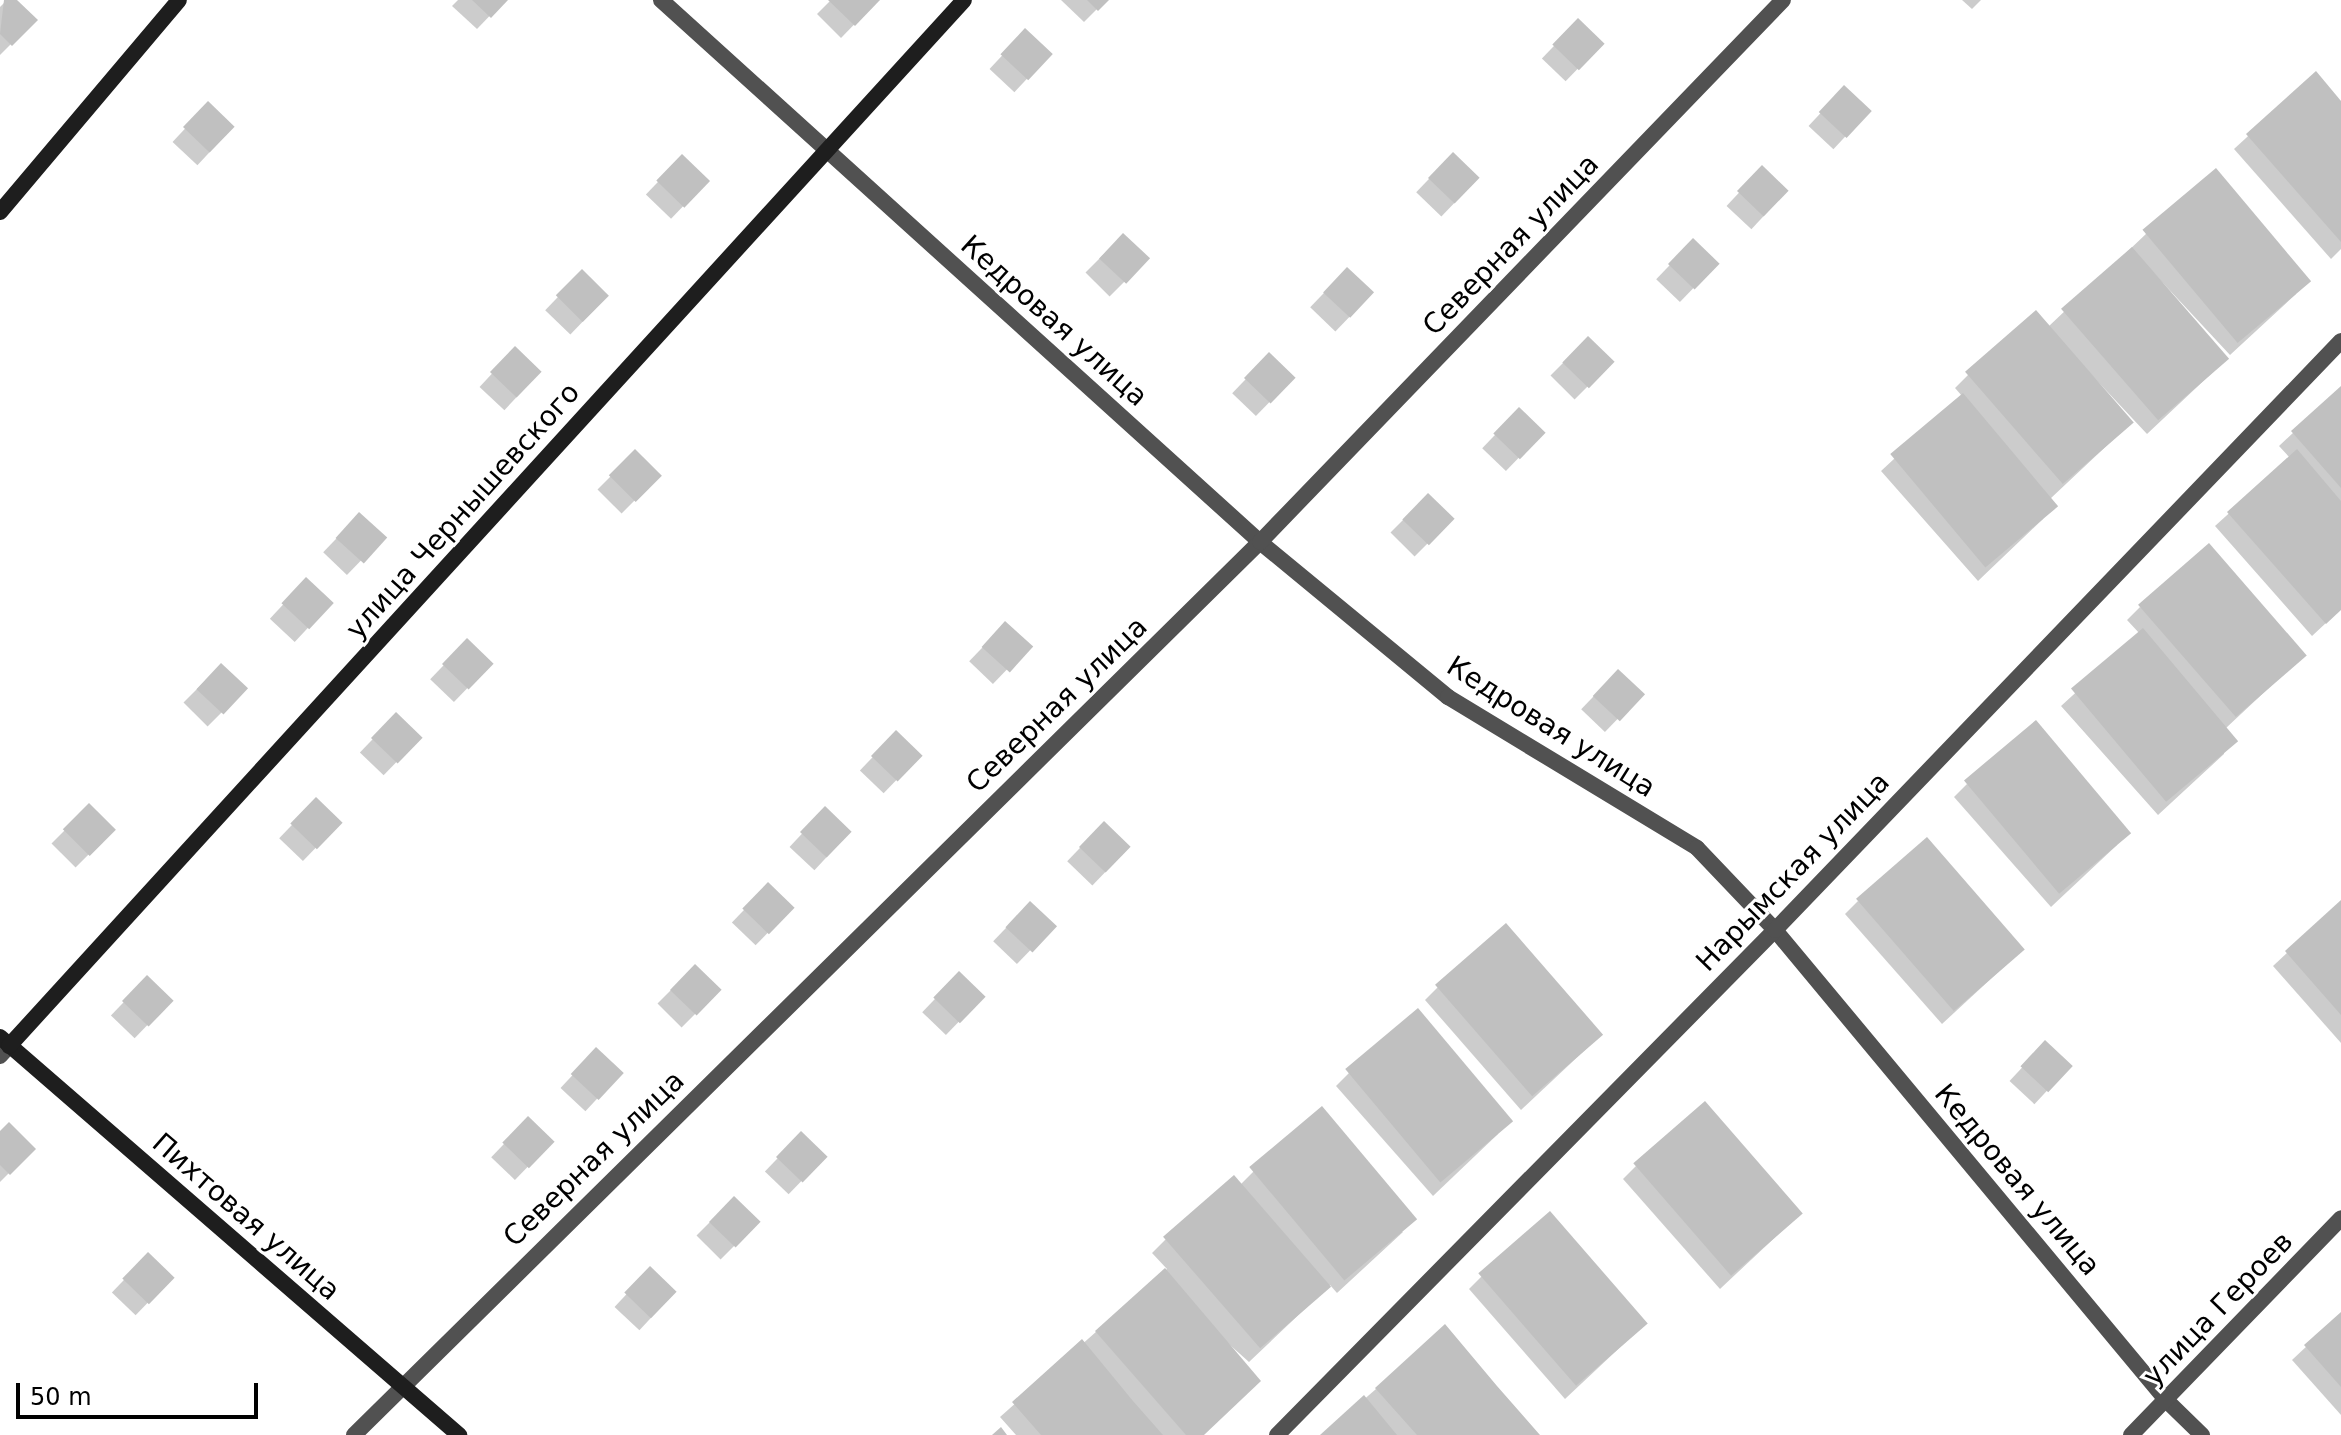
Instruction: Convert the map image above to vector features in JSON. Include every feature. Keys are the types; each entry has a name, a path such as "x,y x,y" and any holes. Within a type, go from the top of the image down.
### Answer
{"street":[{"path":"0,212 179,0"},
{"name":"Кедровая улица","path":"661,0 1260,542 1448,697 1697,848 1775,930 2167,1401 2202,1435"},
{"name":"улица Чернышевского","path":"3,1046 964,0"},
{"name":"Северная улица","path":"354,1435 400,1385 1260,542 1783,0"},
{"name":"Нарымская улица","path":"1277,1435 1775,930 2341,341"},
{"name":"Пихтовая улица","path":"3,1046 459,1435"},
{"name":"улица Героев","path":"2131,1435 2341,1218"}],"building":[{"path":"4,0 17,0 38,20 12,46 0,34"},
{"path":"472,0 508,0 491,18"},
{"path":"828,0 880,0 855,26"},
{"path":"1087,0 1109,0 1098,11"},
{"path":"1578,18 1605,44 1579,70 1552,45"},
{"path":"1025,28 1053,54 1028,80 1000,54"},
{"path":"2316,71 2341,101 2341,242 2246,134"},
{"path":"1844,85 1872,111 1847,138 1819,112"},
{"path":"208,101 235,127 210,153 183,127"},
{"path":"1453,152 1480,178 1455,204 1428,178"},
{"path":"682,154 710,181 684,208 656,181"},
{"path":"1762,165 1789,191 1764,217 1737,191"},
{"path":"2216,168 2311,281 2238,343 2142,230"},
{"path":"1123,233 1150,258 1126,284 1099,259"},
{"path":"1693,238 1720,264 1695,290 1668,264"},
{"path":"2132,247 2229,359 2158,420 2061,309"},
{"path":"1347,267 1374,292 1350,318 1323,293"},
{"path":"582,269 609,296 583,322 556,295"},
{"path":"2036,310 2134,422 2063,484 1965,372"},
{"path":"1588,336 1615,362 1589,388 1562,363"},
{"path":"515,346 542,372 517,398 490,372"},
{"path":"1269,352 1296,378 1271,404 1244,378"},
{"path":"2341,386 2341,488 2291,431"},
{"path":"1963,393 2058,506 1985,567 1890,454"},
{"path":"1519,407 1546,433 1520,459 1493,434"},
{"path":"635,449 662,476 636,502 609,475"},
{"path":"2297,449 2341,501 2341,610 2326,624 2227,512"},
{"path":"1428,493 1455,519 1429,545 1402,520"},
{"path":"359,512 387,537 364,563 336,538"},
{"path":"2209,543 2307,655 2236,717 2138,605"},
{"path":"306,577 334,603 309,629 281,603"},
{"path":"1005,621 1033,646 1010,672 982,647"},
{"path":"2143,628 2238,741 2166,802 2071,688"},
{"path":"467,638 494,664 469,690 442,664"},
{"path":"221,663 248,688 224,715 196,689"},
{"path":"1618,669 1645,694 1620,721 1593,696"},
{"path":"396,712 423,738 398,764 371,738"},
{"path":"2036,720 2131,833 2059,894 1964,780"},
{"path":"896,730 923,756 898,782 871,756"},
{"path":"316,797 343,823 317,849 290,824"},
{"path":"89,803 116,830 90,856 63,829"},
{"path":"825,806 852,832 827,858 800,832"},
{"path":"1104,821 1131,847 1106,873 1079,847"},
{"path":"1927,837 2025,949 1954,1011 1856,899"},
{"path":"768,882 795,908 769,934 742,909"},
{"path":"2341,900 2341,1015 2285,951"},
{"path":"1030,901 1057,926 1033,953 1005,927"},
{"path":"1506,923 1603,1035 1532,1096 1435,985"},
{"path":"695,964 722,990 697,1016 670,990"},
{"path":"959,971 986,997 960,1023 933,998"},
{"path":"147,975 174,1001 149,1027 122,1001"},
{"path":"1418,1008 1513,1121 1440,1182 1345,1069"},
{"path":"2045,1040 2073,1066 2048,1092 2020,1066"},
{"path":"596,1047 624,1073 599,1100 571,1074"},
{"path":"1705,1101 1803,1213 1731,1276 1633,1163"},
{"path":"1322,1106 1417,1219 1344,1280 1249,1167"},
{"path":"528,1116 555,1142 529,1168 502,1143"},
{"path":"9,1122 36,1149 10,1175 0,1165 0,1131"},
{"path":"801,1131 828,1157 803,1183 776,1157"},
{"path":"1234,1175 1331,1287 1260,1348 1163,1237"},
{"path":"734,1196 761,1222 736,1248 709,1222"},
{"path":"1550,1211 1648,1323 1576,1386 1478,1273"},
{"path":"148,1252 175,1278 149,1304 122,1279"},
{"path":"650,1266 677,1292 651,1318 624,1293"},
{"path":"1165,1268 1261,1381 1204,1435 1186,1435 1095,1331"},
{"path":"2341,1312 2341,1387 2304,1345"},
{"path":"1445,1324 1540,1435 1417,1435 1375,1388"},
{"path":"1082,1339 1163,1435 1041,1435 1012,1402"},
{"path":"1364,1395 1397,1435 1320,1435"},
{"path":"1001,1427 1007,1435 992,1435"}]}
